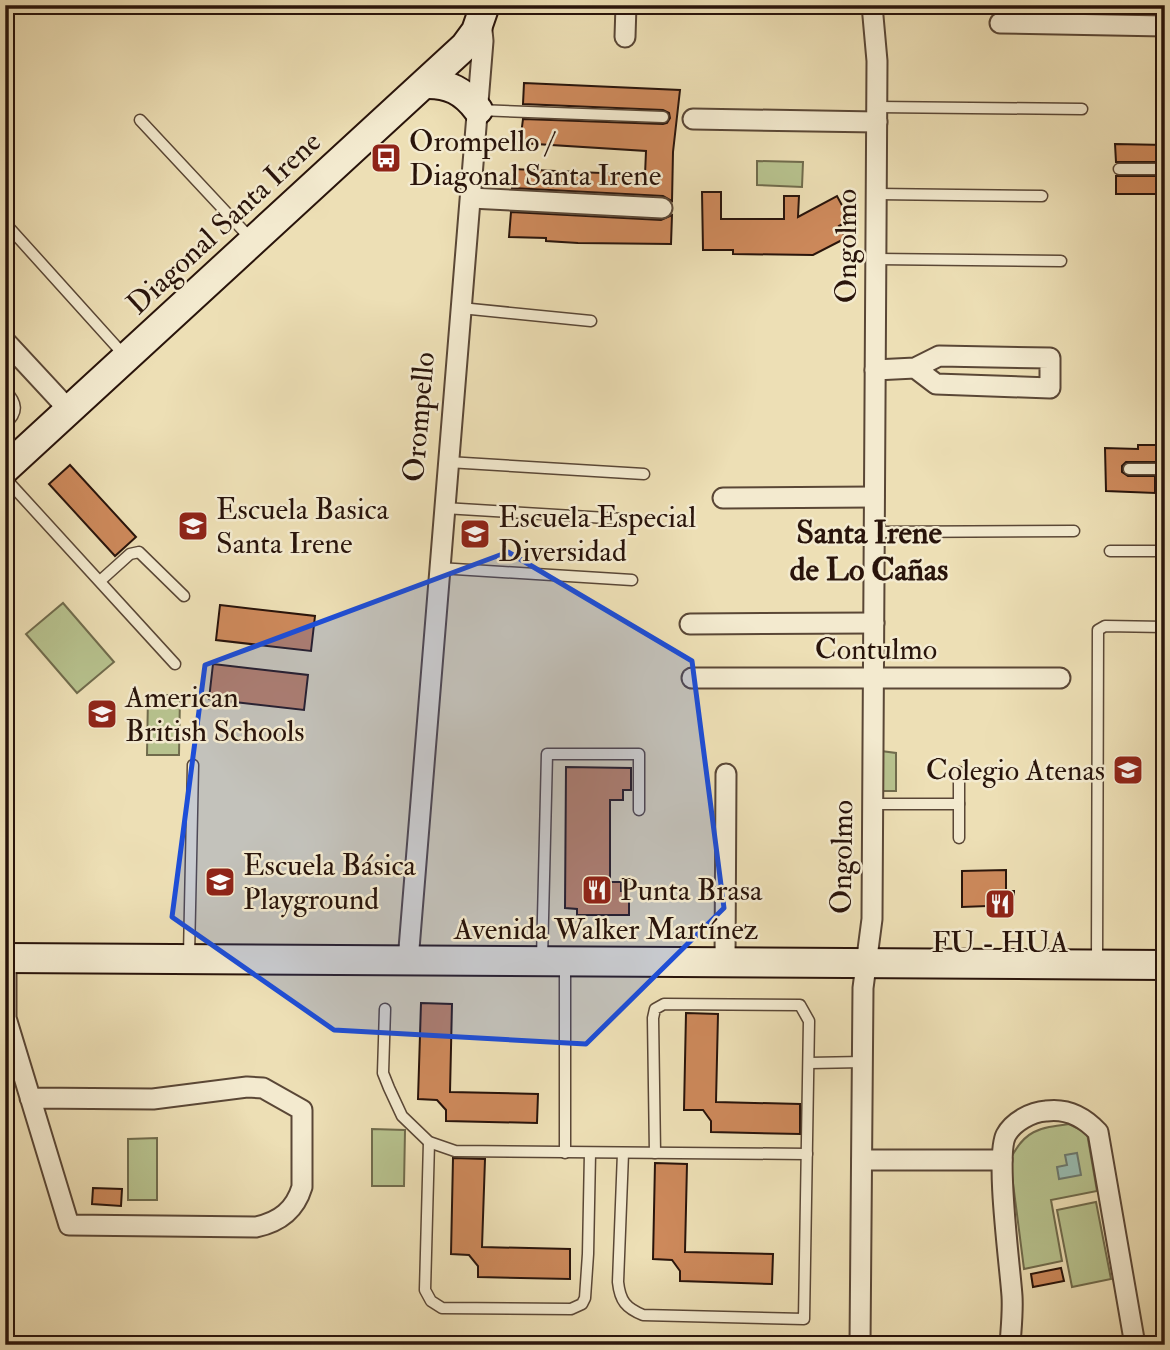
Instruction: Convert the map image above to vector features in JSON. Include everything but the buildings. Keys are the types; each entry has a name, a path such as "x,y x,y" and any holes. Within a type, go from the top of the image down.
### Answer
{"main road":[{"name":"Diagonal Santa Irene","path":"5,470 465,46 476,31 483,13"},
{"path":"425,84 452,88 465,95 478,110"},
{"name":"Avenida Walker Martínez","path":"6,958 1165,965"}],"street":[{"path":"625,37 626,5"},
{"name":"Ongolmo","path":"860,1345 863,988 872,926 877,45 872,5"},
{"path":"1134,25 1136,5"},
{"name":"Orompello","path":"408,961 478,110 483,13"},
{"path":"1000,23 1165,26"},
{"path":"694,119 877,115"},
{"path":"471,198 662,208"},
{"path":"5,341 69,410"},
{"path":"875,370 915,368 939,356 1050,358 1050,388 936,384 915,368"},
{"path":"723,498 874,497"},
{"path":"690,624 874,624"},
{"name":"Contulmo","path":"692,678 1060,678"},
{"path":"724,962 726,774"},
{"path":"6,958 6,1018 30,1098 69,1224 256,1227 267,1225 286,1215 299,1198 302,1187 302,1110 263,1087 153,1099 30,1098"},
{"path":"1010,1345 1012,1300 1002,1160 1005,1136 1012,1127 1031,1114 1042,1111 1074,1114 1098,1132 1135,1345"},
{"path":"862,1160 1002,1160"}],"lane":[{"path":"877,115 1082,109"},
{"path":"478,110 663,117"},
{"path":"140,120 253,241"},
{"path":"1119,169 1165,169"},
{"path":"877,194 1042,195"},
{"path":"5,223 126,358"},
{"path":"876,259 1061,261"},
{"path":"461,308 591,321"},
{"path":"5,390 15,401 16,407 15,413 5,424"},
{"path":"448,462 644,474"},
{"path":"1129,469 1165,469"},
{"path":"5,478 175,664"},
{"path":"444,508 639,520"},
{"path":"874,532 1074,531"},
{"path":"1110,551 1165,551"},
{"path":"100,581 130,554 139,552 184,596"},
{"path":"439,568 632,580"},
{"path":"1097,964 1097,630 1105,626 1165,626"},
{"path":"565,1153 554,961 547,754 639,754 639,810"},
{"path":"189,959 193,765"},
{"path":"959,772 959,838"},
{"path":"872,804 959,804"},
{"path":"623,1153 618,1282 619,1297 628,1309 643,1315 804,1319 809,1021 800,1004 664,1004 655,1009 654,1153"},
{"path":"385,1009 383,1073 402,1116 429,1142 456,1151 807,1154"},
{"path":"808,1063 863,1062"},
{"path":"429,1142 425,1290 431,1301 442,1308 571,1309 582,1304 585,1298 588,1254 590,1153"}],"highlighted area":[{"path":"508,552 692,661 724,908 586,1044 334,1030 172,917 205,665"}],"green space":[{"path":"757,161 803,162 802,187 757,185"},
{"path":"63,603 114,662 77,693 26,634"},
{"path":"148,695 180,695 179,755 147,755"},
{"path":"881,751 896,753 896,791 880,791"},
{"path":"1069,1124 1087,1133 1097,1191 1051,1200 1062,1261 1024,1269 1010,1160 1027,1136 1041,1129"},
{"path":"372,1129 405,1130 404,1186 372,1186"},
{"path":"157,1138 157,1200 128,1200 128,1139"},
{"path":"1096,1202 1111,1279 1072,1287 1057,1210"}],"water":[{"path":"1077,1153 1081,1175 1059,1179 1057,1167 1067,1165 1065,1155"}],"place":[{"name":"Orompello / Diagonal Santa Irene","path":"386,158"},
{"name":"Escuela Basica Santa Irene","path":"193,526"},
{"name":"Escuela Especial Diversidad","path":"475,534"},
{"name":"American British Schools","path":"102,714"},
{"name":"Colegio Atenas","path":"1128,770"},
{"name":"Escuela Básica Playground","path":"220,882"},
{"name":"Punta Brasa","path":"597,890"},
{"name":"FU - HUA","path":"1000,904"}],"district":[{"name":"Santa Irene de Lo Cañas","path":"869,552"}]}
